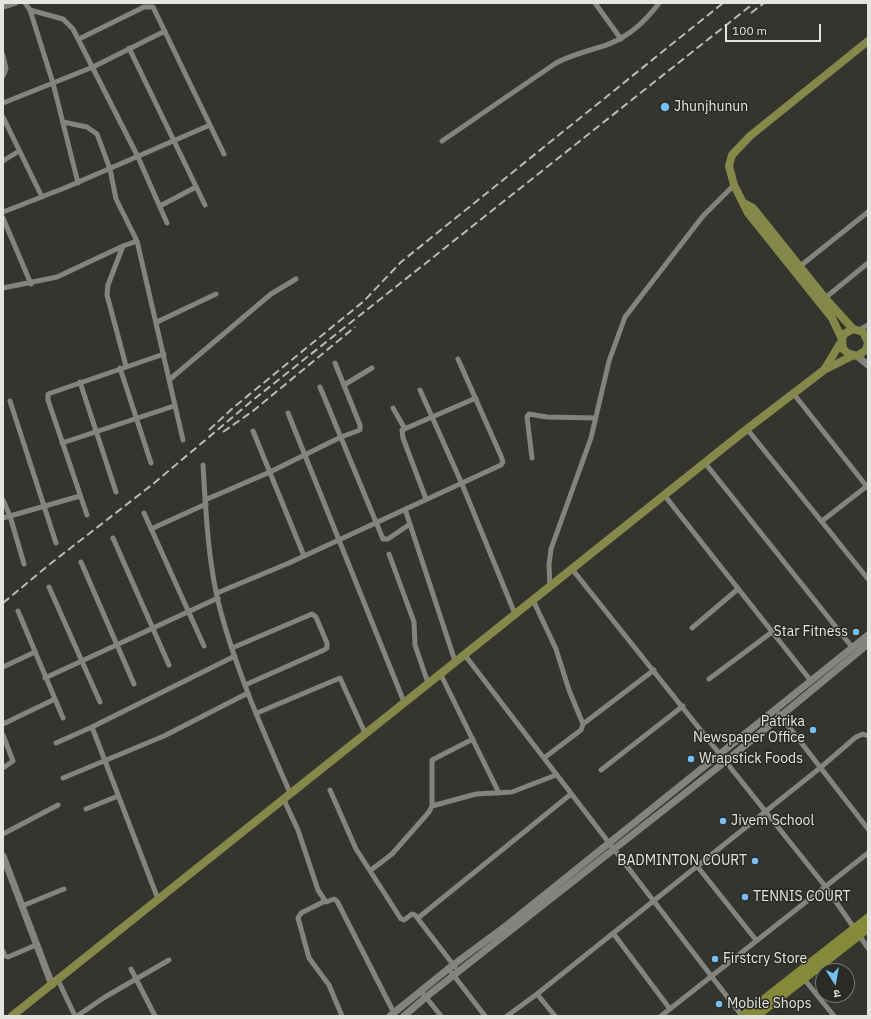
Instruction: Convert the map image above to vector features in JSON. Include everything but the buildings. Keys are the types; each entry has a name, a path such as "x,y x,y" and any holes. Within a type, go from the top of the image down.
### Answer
{"highway":[{"path":"756,1016 804,979 856,932 868,918"},
{"path":"743,1016 856,932 868,928"}],"main road":[{"path":"855,356 846,352 832,318 748,213 734,185 729,166 732,155 738,146 868,41"},
{"path":"12,1016 428,682 550,588 793,393 824,370 866,350 868,344 865,334 856,329 825,298 753,208 743,203"},
{"path":"824,370 842,341 844,334 856,329"}],"street":[{"path":"3,7 16,3"},
{"path":"26,3 30,10 53,83 78,183"},
{"path":"595,3 621,39"},
{"path":"442,140 556,63 572,55 598,48 621,39 643,22 659,3"},
{"path":"79,39 148,6 153,7 224,154"},
{"path":"30,10 63,18 73,29 138,157 167,223"},
{"path":"3,103 93,67 165,31"},
{"path":"129,48 205,205"},
{"path":"3,56 6,69 3,76"},
{"path":"3,116 42,197"},
{"path":"63,122 87,127 96,131 110,169 116,199 137,241 157,322 174,406 183,440"},
{"path":"3,212 78,183 210,125"},
{"path":"3,161 19,150"},
{"path":"550,588 549,565 551,549 583,463 596,418 609,361 625,317 703,216 734,185"},
{"path":"160,206 196,187"},
{"path":"799,266 868,212"},
{"path":"3,218 31,284"},
{"path":"3,288 31,284 57,277 137,241"},
{"path":"123,246 108,285 107,295 136,418 151,463"},
{"path":"825,298 868,263"},
{"path":"169,380 271,294 296,279"},
{"path":"157,322 216,294"},
{"path":"856,329 868,325"},
{"path":"87,515 48,400 48,394 164,354"},
{"path":"855,356 868,365"},
{"path":"46,678 188,613 218,596 498,466 503,462 458,359"},
{"path":"151,529 305,454 341,437 358,431 361,427 335,363"},
{"path":"344,385 372,368"},
{"path":"80,382 116,492"},
{"path":"320,387 376,522 385,540 410,524"},
{"path":"420,390 462,484 515,614"},
{"path":"793,393 867,487 822,521"},
{"path":"426,499 402,438 402,432 405,429 476,398"},
{"path":"10,401 56,543"},
{"path":"62,443 174,406"},
{"path":"393,408 405,429"},
{"path":"288,413 340,539 404,702"},
{"path":"532,458 527,417 529,414 552,417 596,418"},
{"path":"747,429 868,579"},
{"path":"253,431 304,556"},
{"path":"705,463 852,647"},
{"path":"203,465 207,527 218,596 234,656 256,713 290,793"},
{"path":"3,518 80,496"},
{"path":"665,496 810,681"},
{"path":"3,500 10,516 24,564"},
{"path":"405,509 456,661"},
{"path":"144,513 204,646"},
{"path":"113,538 169,665"},
{"path":"389,554 414,622 415,645 428,682"},
{"path":"81,562 134,684"},
{"path":"572,569 683,706 765,812 825,886 868,948"},
{"path":"49,587 100,702"},
{"path":"692,628 738,589"},
{"path":"533,600 552,638 568,690 583,724"},
{"path":"18,611 63,718"},
{"path":"232,648 312,614 316,617 327,643 327,648 324,650 245,685"},
{"path":"709,679 772,632"},
{"path":"342,1016 329,985 309,958 298,918 301,912 325,901 328,902 335,899 338,901 392,1014 507,925 868,635"},
{"path":"404,1016 426,997 726,761 868,644"},
{"path":"3,667 35,652"},
{"path":"464,654 743,1016"},
{"path":"56,743 92,727 234,656"},
{"path":"544,758 581,730 583,724 654,670"},
{"path":"440,673 500,793"},
{"path":"256,713 340,678 365,733"},
{"path":"63,778 105,762 164,736 248,692"},
{"path":"3,724 55,699"},
{"path":"601,770 683,706"},
{"path":"775,710 868,829"},
{"path":"92,727 158,899"},
{"path":"508,1016 820,768 856,737 863,734 868,736"},
{"path":"3,735 13,761 3,768"},
{"path":"371,870 392,854 402,844 429,812 432,806 432,760 473,739"},
{"path":"432,806 476,794 500,793 517,790 556,775"},
{"path":"330,790 356,849 371,870 401,919 404,920 413,914 418,918 485,1016"},
{"path":"418,918 571,794"},
{"path":"86,809 118,796"},
{"path":"283,798 295,822 316,886 325,901"},
{"path":"3,834 58,805"},
{"path":"661,1016 825,886 868,854"},
{"path":"3,857 36,945 55,982 76,1016 105,997 169,960"},
{"path":"697,866 756,940"},
{"path":"22,906 64,889"},
{"path":"613,933 670,1009"},
{"path":"3,951 5,956 8,957 36,945"},
{"path":"131,969 155,1016"},
{"path":"804,979 834,1016"},
{"path":"421,991 441,1016"},
{"path":"537,994 555,1016"}],"railway":[{"path":"209,430 234,407 364,301 401,262 723,3"},
{"path":"3,603 50,564 153,484 253,400 754,3"},
{"path":"751,13 764,3"},
{"path":"223,432 253,411 355,327"}],"place":[{"name":"Jhunjhunun","path":"665,107"},
{"name":"Star Fitness","path":"856,632"},
{"name":"Patrika Newspaper Office","path":"813,730"},
{"name":"Wrapstick Foods","path":"691,759"},
{"name":"Jivem School","path":"723,821"},
{"name":"BADMINTON COURT","path":"755,861"},
{"name":"TENNIS COURT","path":"745,897"},
{"name":"Firstcry Store","path":"715,959"},
{"name":"Mobile Shops","path":"719,1004"}]}
